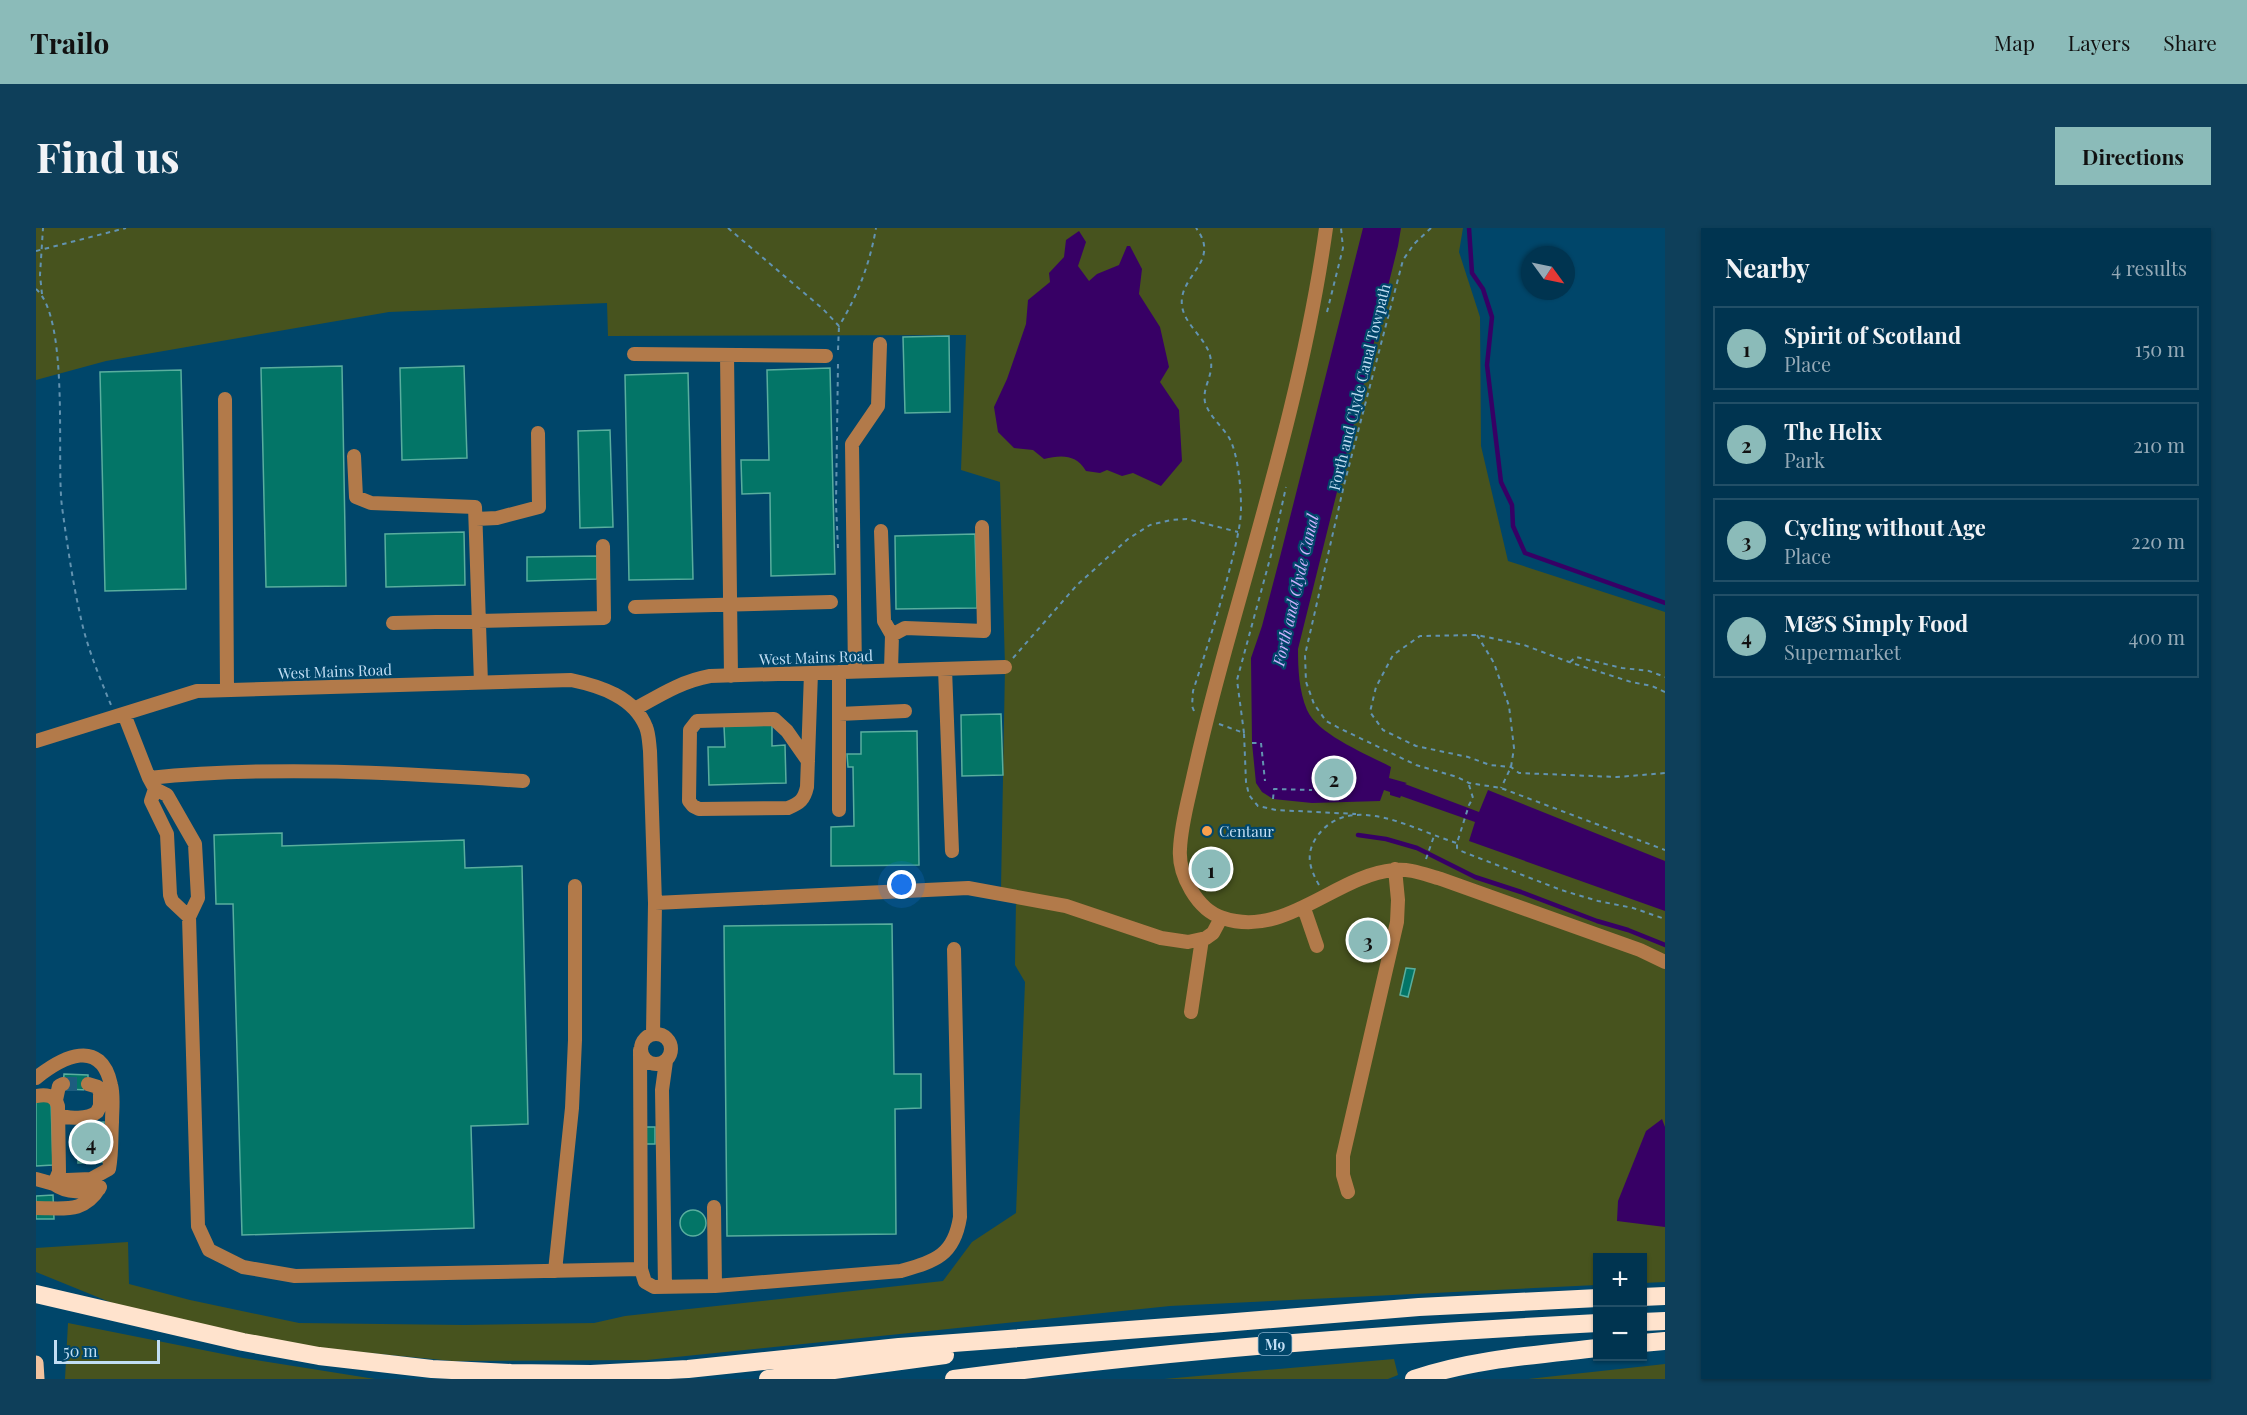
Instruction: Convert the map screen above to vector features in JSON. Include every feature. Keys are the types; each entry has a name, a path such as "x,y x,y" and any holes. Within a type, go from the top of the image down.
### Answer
{"highway":[{"path":"36,1294 128,1317 310,1355 432,1369 511,1373 591,1374 688,1369 899,1347 1223,1323"},
{"path":"1647,1297 1665,1296"},
{"name":"M9","path":"768,1379 1002,1347 1223,1323 1419,1307 1593,1298"},
{"path":"1647,1322 1665,1321"},
{"name":"M9","path":"954,1379 1251,1346 1395,1334 1593,1323"},
{"path":"1647,1343 1665,1341"},
{"path":"1414,1379 1499,1360 1593,1349"}],"main road":[{"path":"36,1363 37,1379"}],"street":[{"path":"1326,228 1297,384 1206,720 1186,806 1179,850 1181,868 1196,898 1221,918 1242,922 1259,921 1289,914 1301,908 1318,891 1345,886 1395,869 1441,879 1640,950 1665,962"},
{"path":"855,672 852,444 878,406 880,344"},
{"path":"634,354 826,356"},
{"path":"727,355 731,676"},
{"path":"225,399 227,690"},
{"path":"476,519 497,518 539,507 538,433"},
{"path":"354,456 356,497 371,503 475,507 481,683"},
{"path":"891,635 905,628 984,631 982,527"},
{"path":"882,531 884,621 891,635 891,670"},
{"path":"393,623 604,618 603,546"},
{"path":"635,607 831,602"},
{"name":"West Mains Road","path":"36,741 197,691 571,680 596,685 635,709 690,680 731,676 1005,667"},
{"path":"945,669 952,851"},
{"path":"839,672 839,810"},
{"path":"808,761 788,731 774,719 698,721 690,730 689,801 699,809 788,808 800,803 807,787 808,761 811,673"},
{"path":"635,709 646,728 650,751 654,903 653,1034"},
{"path":"839,714 904,711"},
{"path":"120,715 152,784 166,795 195,844 198,898 189,917 198,1226 209,1250 243,1267 295,1276 641,1269"},
{"path":"152,784 207,772 380,771 523,781"},
{"path":"152,784 151,801 167,834 170,895 172,901 189,917"},
{"path":"1348,1192 1343,1175 1343,1156 1397,922 1398,900 1395,869"},
{"path":"555,1271 572,1108 575,1040 575,886"},
{"path":"654,903 968,888 1066,906 1161,938 1188,942 1202,939 1213,933 1221,918"},
{"path":"1301,908 1306,914 1317,946"},
{"path":"1191,1012 1202,939"},
{"path":"666,1287 662,1090 670,1044 664,1036 653,1034 644,1040 640,1050 641,1269 642,1277 649,1285 666,1287 715,1286 901,1271 926,1264 940,1257 951,1247 958,1233 960,1217 954,949"},
{"path":"640,1050 643,1058 652,1064 659,1065 666,1061"},
{"path":"36,1078 68,1058 82,1054 92,1055 107,1071 112,1086 111,1158 109,1169 99,1189 84,1205 69,1208 36,1208"},
{"path":"54,1184 59,1172 59,1115 56,1100 59,1086 63,1084"},
{"path":"59,1115 64,1117 92,1116 97,1112 100,1093 98,1087 88,1084"},
{"path":"36,1096 50,1095 56,1100"},
{"path":"54,1184 67,1180 91,1179 109,1169"},
{"path":"36,1179 54,1184 62,1190 99,1189"},
{"path":"714,1207 715,1286"}],"path":[{"path":"43,228 40,275 42,294 53,319 60,404 62,504 80,616 98,674 120,715"},
{"path":"36,251 126,228"},
{"path":"728,228 823,309 839,326 860,286 872,253 876,228"},
{"path":"1196,228 1201,235 1204,250 1202,263 1187,282 1183,292 1182,307 1204,343 1212,362 1205,399 1213,418 1234,449 1241,507 1238,532 1220,607 1193,691 1192,706 1197,717 1244,733 1246,782 1249,795 1258,806 1265,809 1356,814 1393,820 1457,843"},
{"name":"Forth and Clyde Canal Towpath","path":"1431,228 1414,244 1403,260 1344,485 1304,666 1309,694 1326,720 1359,739 1416,765 1457,777 1469,783 1501,788 1665,850"},
{"path":"36,289 42,294"},
{"path":"1005,667 1077,585 1128,539 1150,525 1187,519 1238,532"},
{"path":"1478,635 1494,663 1509,706 1514,748 1511,767 1501,788"},
{"path":"1665,692 1652,686 1631,682 1569,662 1524,645 1478,635 1420,636 1393,655 1376,687 1370,712 1383,730 1416,746 1468,757 1490,765 1511,767 1519,773 1617,777 1665,773"},
{"path":"1569,662 1576,657 1622,668 1649,671 1665,677"},
{"path":"1252,744 1261,742 1265,781"},
{"path":"1469,783 1473,798 1468,805 1457,843 1457,848 1461,851 1561,890 1633,908 1665,919"},
{"path":"1273,799 1274,789 1312,790"},
{"path":"1318,891 1309,864 1312,844 1319,833 1328,826 1339,819 1356,814"},
{"path":"1426,858 1434,836"}],"green space":[{"path":"36,228 1463,228 1459,252 1480,317 1481,446 1508,561 1665,612 1665,1282 1647,1283 1647,1253 1593,1253 1593,1285 1170,1306 647,1360 453,1361 317,1348 246,1334 122,1307 36,1272 36,1248 128,1242 129,1284 190,1300 299,1323 464,1325 594,1323 625,1316 943,1281 972,1242 1016,1213 1025,982 1015,965 1016,900 1001,889 1005,667 1000,482 961,470 966,335 608,336 607,303 389,312 106,361 36,380"},
{"path":"68,1323 243,1358 375,1379 65,1379"},
{"path":"1394,1359 1398,1375 1388,1379 1164,1379"},
{"path":"1665,1364 1665,1379 1528,1379"}],"water":[{"name":"Forth and Clyde Canal","path":"1363,228 1401,228 1298,649 1301,688 1307,710 1321,728 1332,736 1391,767 1389,778 1479,812 1488,790 1665,861 1665,911 1469,841 1475,822 1401,796 1400,798 1390,795 1390,792 1384,790 1380,801 1312,803 1273,799 1262,792 1256,783 1252,743 1251,658 1262,626"},
{"path":"1079,231 1086,242 1078,266 1089,281 1097,274 1119,265 1127,246 1130,246 1142,269 1139,294 1160,327 1169,367 1160,382 1179,410 1182,461 1161,486 1133,473 1122,476 1107,470 1100,473 1086,471 1078,461 1068,457 1044,459 1033,450 1014,448 998,432 994,407 1007,379 1026,324 1028,300 1050,282 1049,273 1064,257 1066,240"},
{"path":"1662,1119 1665,1127 1665,1227 1617,1221 1618,1201 1646,1131"}],"building":[{"path":"949,336 950,412 905,413 903,337"},
{"path":"342,366 346,586 266,587 261,368"},
{"path":"464,366 467,458 402,460 400,368"},
{"path":"830,368 835,574 771,576 770,493 742,494 741,460 769,460 767,370"},
{"path":"181,370 186,589 105,591 100,372"},
{"path":"688,373 693,579 629,580 625,375"},
{"path":"610,430 613,527 580,528 578,431"},
{"path":"464,532 465,585 386,587 385,534"},
{"path":"975,534 977,608 896,609 895,536"},
{"path":"597,556 597,579 527,581 527,557"},
{"path":"1001,714 1003,775 962,776 961,715"},
{"path":"772,725 772,746 785,745 786,783 709,785 708,747 725,747 724,726"},
{"path":"917,731 919,865 831,866 831,827 854,826 853,767 848,767 847,754 861,754 861,732"},
{"path":"282,833 282,846 464,840 465,868 522,866 528,1124 471,1126 474,1228 242,1235 233,904 216,904 214,835"},
{"path":"892,924 894,1074 921,1074 921,1108 895,1109 896,1234 727,1236 724,926"},
{"path":"1365,931 1376,934 1371,948 1361,946"},
{"path":"1406,968 1415,969 1408,997 1400,995"},
{"path":"64,1074 88,1075 88,1090 63,1089"},
{"path":"36,1101 51,1101 53,1165 36,1166"},
{"path":"104,1122 105,1162 78,1163 77,1123"},
{"path":"645,1127 655,1127 655,1144 646,1144"},
{"path":"53,1195 54,1219 36,1219 36,1196"},
{"path":"693,1210 702,1214 706,1223 702,1232 693,1236 684,1232 680,1223 684,1214"}],"waterway":[{"path":"1469,228 1472,273 1483,289 1492,317 1487,365 1501,482 1512,505 1513,526 1525,553 1665,603"},
{"path":"1358,835 1386,839 1417,848 1475,877 1665,945"}],"tunnel":[{"path":"63,1084 88,1084"}],"place":[{"name":"The Helix","path":"1334,778"},
{"name":"Centaur","path":"1207,831"},
{"name":"Spirit of Scotland","path":"1211,869"},
{"name":"Cycling without Age","path":"1368,940"},
{"name":"M&S Simply Food","path":"91,1142"}]}
